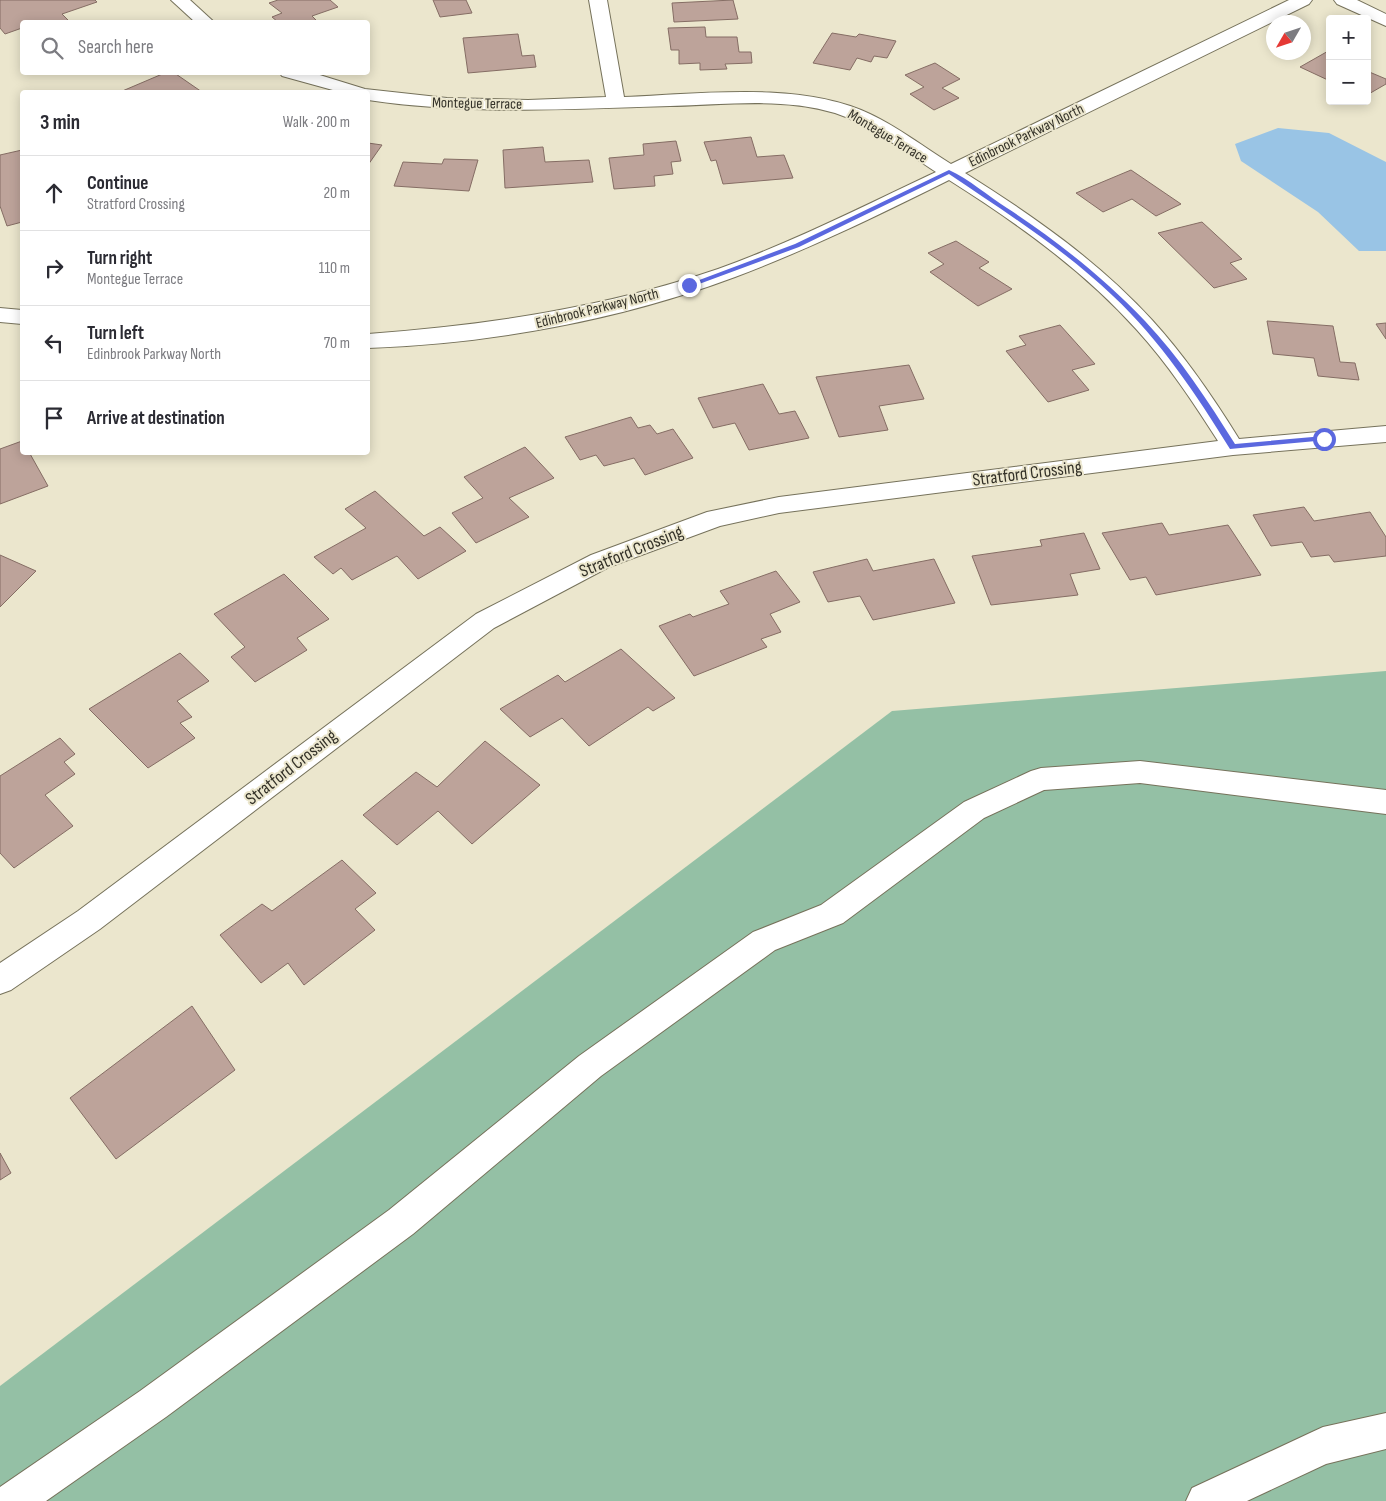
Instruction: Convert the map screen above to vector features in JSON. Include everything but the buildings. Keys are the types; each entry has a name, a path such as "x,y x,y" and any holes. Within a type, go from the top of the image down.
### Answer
{"street":[{"path":"180,0 203,20"},
{"path":"598,0 616,101"},
{"name":"Edinbrook Parkway North","path":"370,341 451,336 528,325 616,306 689,285 797,245 1303,0"},
{"path":"1343,0 1386,21"},
{"path":"298,75 351,90"},
{"name":"Montegue Terrace","path":"370,94 396,100 454,104 516,105 792,98 840,107 864,118 1037,230 1114,293 1144,324 1176,362 1204,400 1233,447"},
{"path":"0,315 20,317"},
{"name":"Stratford Crossing","path":"0,980 97,914 486,621 600,561 716,518 779,505 1233,447 1386,434"},
{"path":"13,1501 153,1404 401,1222 590,1066 764,941 832,914 974,810 1041,779 1140,772 1386,802"},
{"path":"1205,1501 1323,1446 1386,1431"}],"green space":[{"path":"1386,671 1386,1501 0,1501 0,1386 892,711"}],"water":[{"path":"1278,128 1329,133 1386,162 1386,251 1359,251 1318,212 1241,161 1235,144"}],"route":[{"path":"689,285 742,267 797,245 949,172 1037,230 1114,293 1144,324 1176,362 1204,400 1233,447 1324,439"}]}
